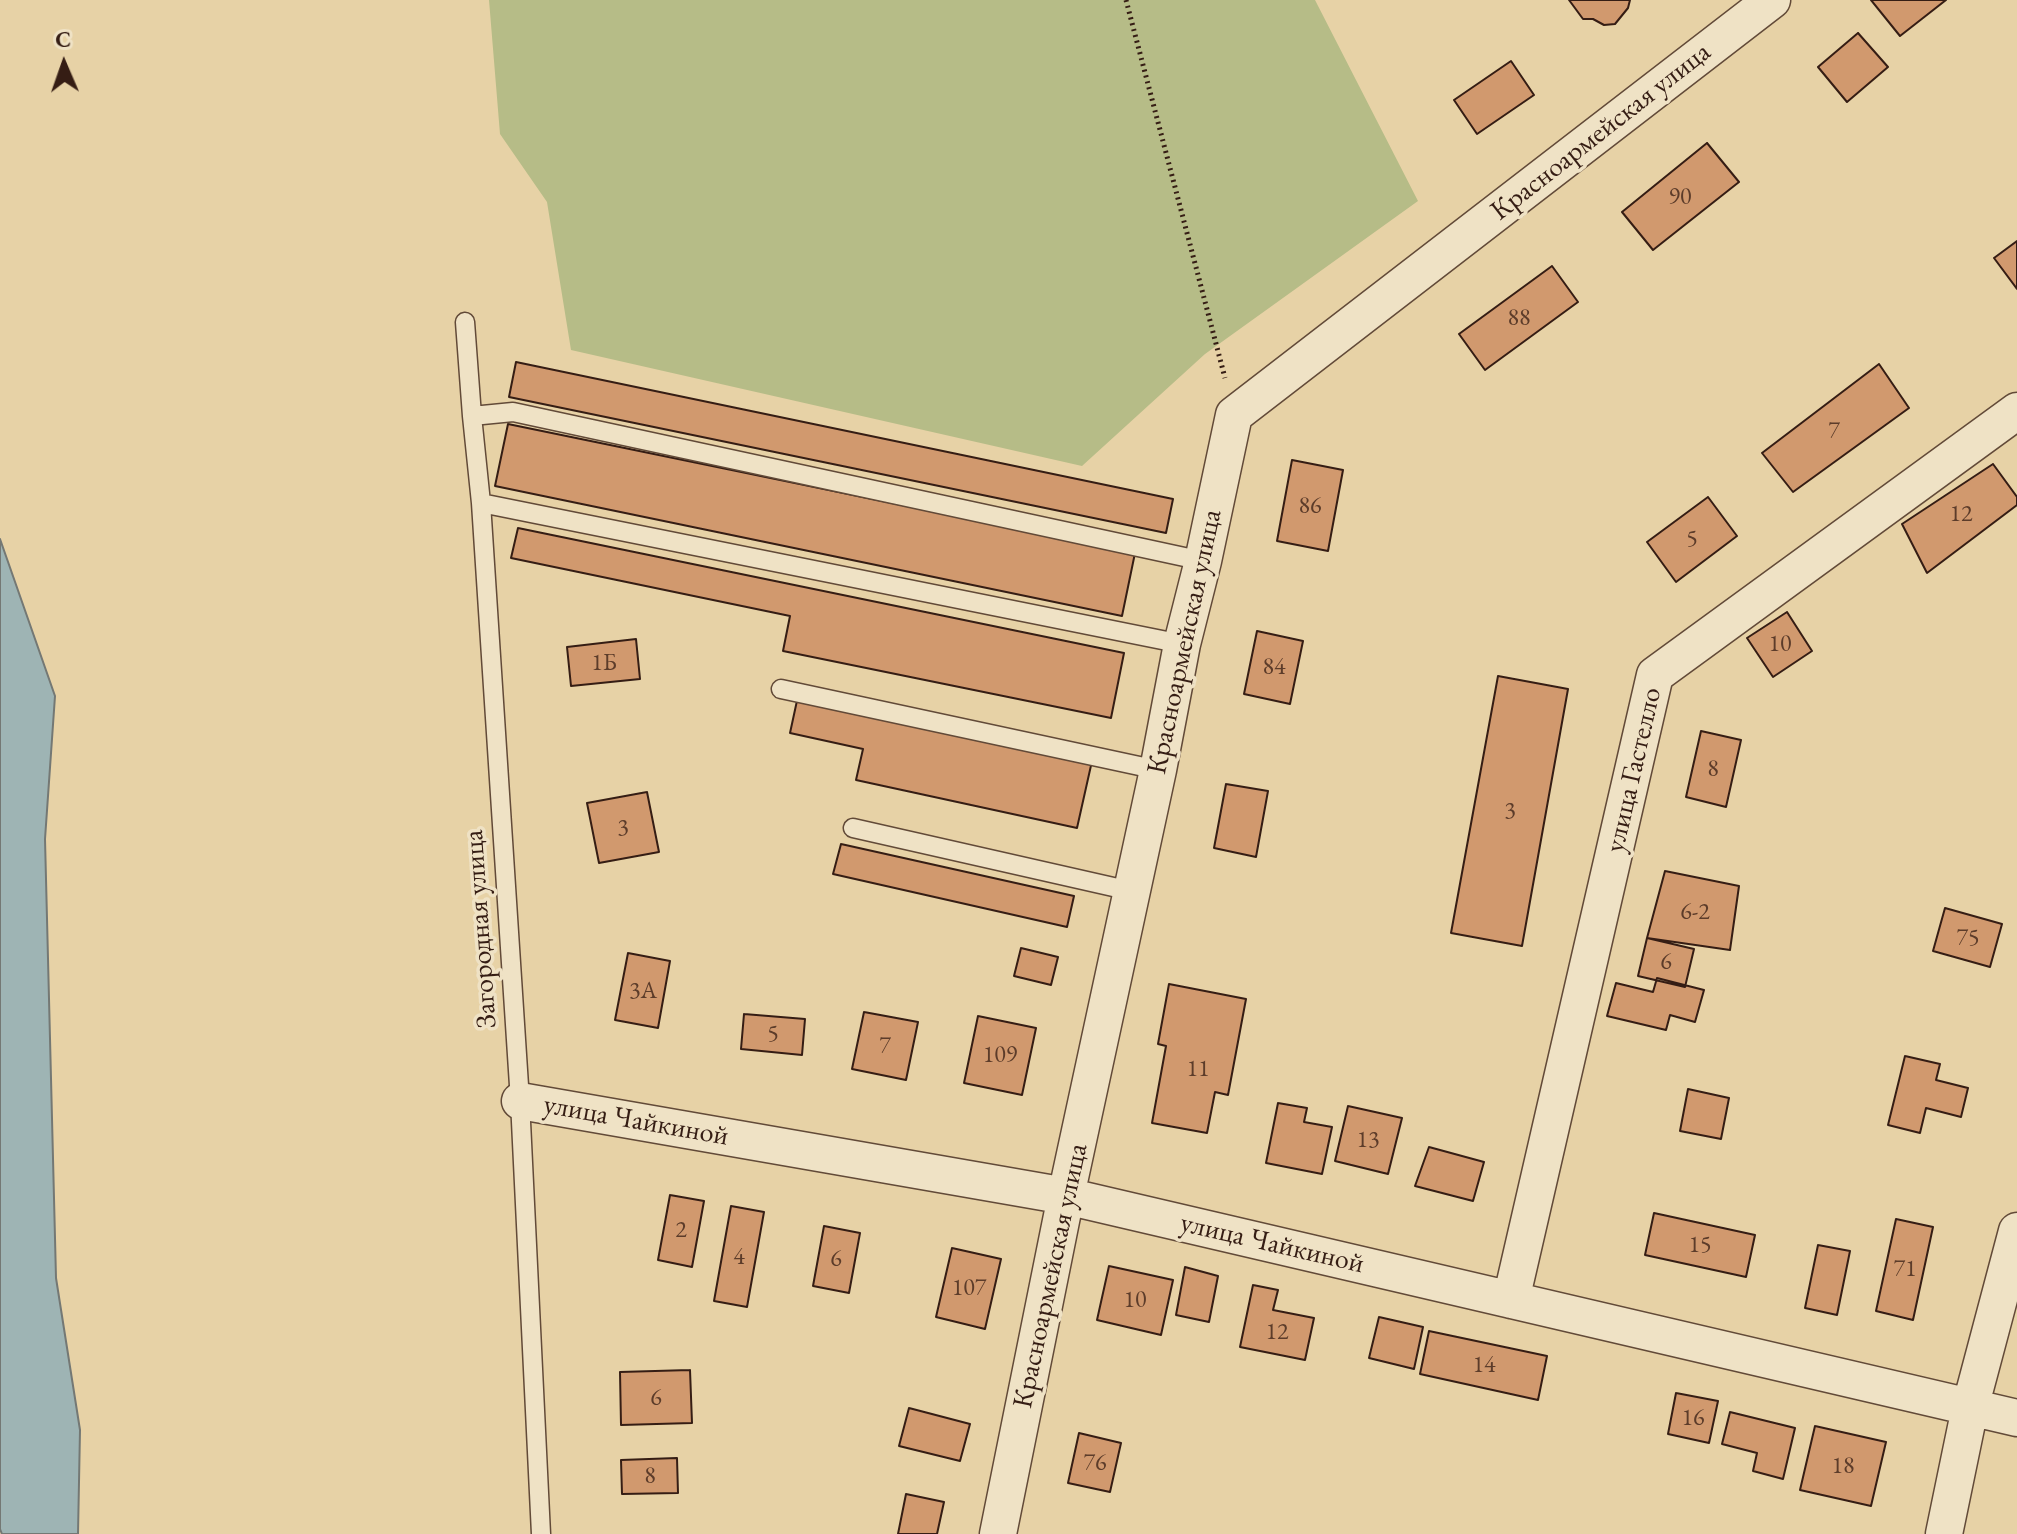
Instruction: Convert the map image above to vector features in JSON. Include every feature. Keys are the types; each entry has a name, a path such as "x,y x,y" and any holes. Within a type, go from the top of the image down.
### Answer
{"street":[{"name":"Красноармейская улица","path":"998,1534 1182,644 1234,415 1772,0"},
{"name":"улица Гастелло","path":"1511,1300 1655,675 2017,411"},
{"name":"улица Чайкиной","path":"520,1101 1066,1196 2017,1418"},
{"path":"1944,1534 1970,1408 2017,1231"}],"lane":[{"name":"Загородная улица","path":"465,322 481,503 520,1101 541,1534"},
{"path":"472,416 513,412 1203,561"},
{"path":"481,503 1182,644"},
{"path":"781,689 1158,770"},
{"path":"853,828 1131,891"}],"path":[{"path":"1126,0 1234,415"}],"green space":[{"path":"489,0 1315,0 1418,201 1205,354 1082,466 571,350 547,202 500,134"}],"shaded area":[{"path":"0,539 55,696 45,839 56,1278 80,1430 78,1534 2,1534 0,1529"}],"building":[{"path":"1569,0 1630,0 1628,8 1615,24 1604,25 1593,19 1583,19"},
{"path":"1871,0 1946,0 1900,36"},
{"path":"1858,33 1888,67 1847,102 1818,67"},
{"path":"1511,61 1534,95 1477,134 1454,100"},
{"path":"1707,143 1739,182 1653,250 1622,212"},
{"path":"2017,241 2017,289 1994,258"},
{"path":"1552,266 1578,302 1485,370 1459,334"},
{"path":"516,362 1173,499 1166,533 509,397"},
{"path":"1879,364 1909,408 1793,492 1762,453"},
{"path":"508,424 1135,553 1122,616 495,486"},
{"path":"1292,460 1343,470 1328,551 1277,541"},
{"path":"1993,464 2017,497 2017,505 1927,573 1902,524"},
{"path":"1708,497 1737,536 1676,582 1647,542"},
{"path":"518,528 1124,653 1111,718 783,651 790,616 511,558"},
{"path":"1787,612 1812,651 1773,677 1747,638"},
{"path":"1257,631 1303,641 1290,704 1244,694"},
{"path":"636,639 640,679 571,686 567,647"},
{"path":"1498,676 1568,689 1522,946 1451,933"},
{"path":"798,696 1092,761 1077,828 856,780 863,749 790,733"},
{"path":"1701,731 1741,740 1726,807 1686,797"},
{"path":"1226,784 1268,791 1256,857 1214,848"},
{"path":"647,792 659,852 599,863 587,803"},
{"path":"841,844 1074,896 1067,927 833,874"},
{"path":"1665,871 1739,886 1730,950 1647,938"},
{"path":"1945,908 2002,924 1990,967 1933,951"},
{"path":"1647,938 1694,949 1685,987 1638,976"},
{"path":"1021,948 1058,957 1051,985 1014,976"},
{"path":"628,953 670,961 658,1028 615,1020"},
{"path":"1657,978 1704,990 1695,1022 1670,1015 1666,1030 1607,1016 1616,983 1653,992"},
{"path":"1169,984 1246,999 1228,1095 1215,1092 1207,1133 1152,1123 1166,1046 1158,1044"},
{"path":"864,1012 918,1022 906,1080 852,1069"},
{"path":"744,1014 805,1019 802,1055 741,1049"},
{"path":"978,1016 1036,1028 1022,1095 964,1083"},
{"path":"1905,1056 1940,1064 1936,1080 1968,1088 1961,1117 1926,1108 1920,1133 1888,1125"},
{"path":"1688,1089 1729,1098 1721,1139 1680,1131"},
{"path":"1278,1103 1307,1108 1304,1122 1332,1127 1322,1174 1266,1163"},
{"path":"1348,1106 1402,1118 1388,1174 1335,1161"},
{"path":"1429,1147 1484,1162 1473,1201 1415,1186"},
{"path":"670,1195 704,1201 692,1267 658,1260"},
{"path":"731,1206 764,1212 747,1307 714,1301"},
{"path":"1654,1213 1755,1235 1746,1277 1645,1255"},
{"path":"1896,1219 1933,1227 1913,1320 1876,1311"},
{"path":"824,1226 860,1233 849,1293 813,1286"},
{"path":"1818,1245 1850,1251 1837,1315 1805,1308"},
{"path":"952,1248 1001,1259 985,1329 936,1317"},
{"path":"1109,1266 1173,1280 1161,1335 1097,1320"},
{"path":"1185,1267 1218,1276 1209,1322 1176,1315"},
{"path":"1253,1285 1278,1290 1273,1310 1314,1318 1305,1360 1240,1347"},
{"path":"1379,1317 1423,1327 1414,1369 1369,1358"},
{"path":"1429,1331 1547,1356 1538,1400 1420,1374"},
{"path":"690,1370 692,1423 621,1425 620,1372"},
{"path":"1676,1393 1718,1401 1709,1443 1668,1434"},
{"path":"909,1408 970,1424 960,1461 899,1446"},
{"path":"1730,1412 1795,1428 1783,1479 1753,1471 1757,1453 1722,1444"},
{"path":"1815,1426 1886,1442 1871,1506 1800,1490"},
{"path":"1079,1433 1121,1443 1110,1492 1068,1483"},
{"path":"677,1458 678,1493 622,1494 621,1460"},
{"path":"906,1494 944,1502 937,1534 898,1534"}]}
